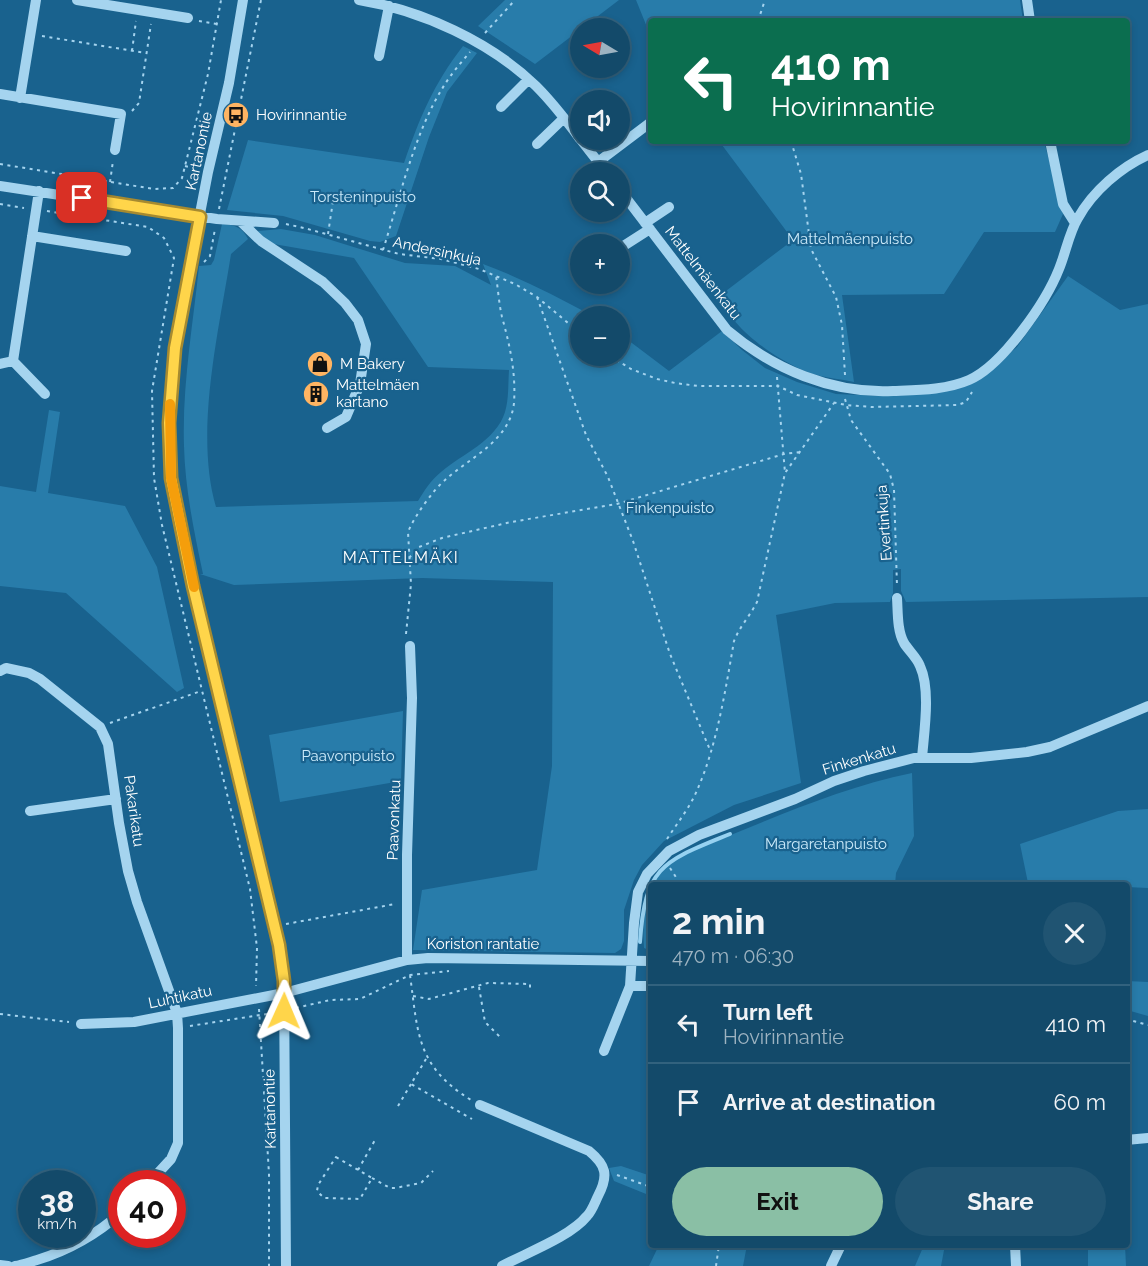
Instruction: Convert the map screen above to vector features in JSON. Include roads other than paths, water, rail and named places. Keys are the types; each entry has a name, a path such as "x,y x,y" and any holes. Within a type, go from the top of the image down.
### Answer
{"street":[{"path":"20,98 36,0"},
{"path":"77,0 188,18"},
{"name":"Kartanontie","path":"243,0 229,83 175,348 169,423 171,478 193,586 279,945 284,993 286,1266"},
{"path":"359,0 378,1 429,18 477,44 503,60 528,80 570,125"},
{"path":"1027,0 1030,18"},
{"path":"379,56 390,6"},
{"path":"501,107 528,80"},
{"path":"0,94 126,115 115,150"},
{"path":"537,144 564,118"},
{"path":"589,150 598,162 648,124"},
{"path":"1051,144 1063,204 1075,223"},
{"name":"Mattelmäenkatu","path":"630,203 727,330 740,341 792,372 845,388 881,392 910,391 938,388 971,380 1011,347 1056,276 1075,223 1087,204 1114,177 1148,155"},
{"path":"0,186 200,217 274,223"},
{"path":"13,361 39,191"},
{"path":"630,241 669,207"},
{"path":"240,221 261,241 323,282 345,303 358,320 366,344 360,384 346,417 327,428"},
{"path":"32,236 126,251"},
{"path":"0,364 13,361"},
{"path":"13,361 45,394"},
{"path":"897,598 903,642 921,667 923,679 925,706 922,758"},
{"name":"Paavonkatu","path":"407,960 407,855 412,698 410,646"},
{"name":"Pakarikatu","path":"0,670 6,668 29,673 100,727 108,744 124,852 137,902 177,1013 178,1143 171,1159 161,1170"},
{"name":"Finkenkatu","path":"604,1052 630,986 638,892 647,873 676,846 795,799 834,781 899,761 922,758 989,757 1050,747 1148,706"},
{"path":"30,811 116,799"},
{"name":"Koriston rantatie","path":"284,993 407,960 449,957 648,961"},
{"path":"630,986 648,986"},
{"name":"Luhtikatu","path":"81,1024 134,1022 284,993"},
{"path":"480,1105 589,1150 600,1160 604,1172 603,1187 589,1215 580,1224 502,1266"},
{"path":"1130,1140 1148,1138"},
{"path":"15,1266 58,1254 108,1224"},
{"path":"831,1266 840,1248"},
{"path":"1015,1248 1016,1266"},
{"path":"0,1265 8,1266"}],"waterway":[{"path":"653,882 662,869 674,860 689,851 730,834"},
{"path":"640,942 648,894"}],"place":[{"name":"Hovirinnantie","path":"236,115"},
{"name":"M Bakery","path":"320,364"},
{"name":"Mattelmäen kartano","path":"316,394"}],"district":[{"name":"MATTELMÄKI","path":"401,557"}],"park label":[{"name":"Torsteninpuisto","path":"363,197"},
{"name":"Mattelmäenpuisto","path":"850,239"},
{"name":"Finkenpuisto","path":"670,508"},
{"name":"Paavonpuisto","path":"348,756"},
{"name":"Margaretanpuisto","path":"826,844"}]}
